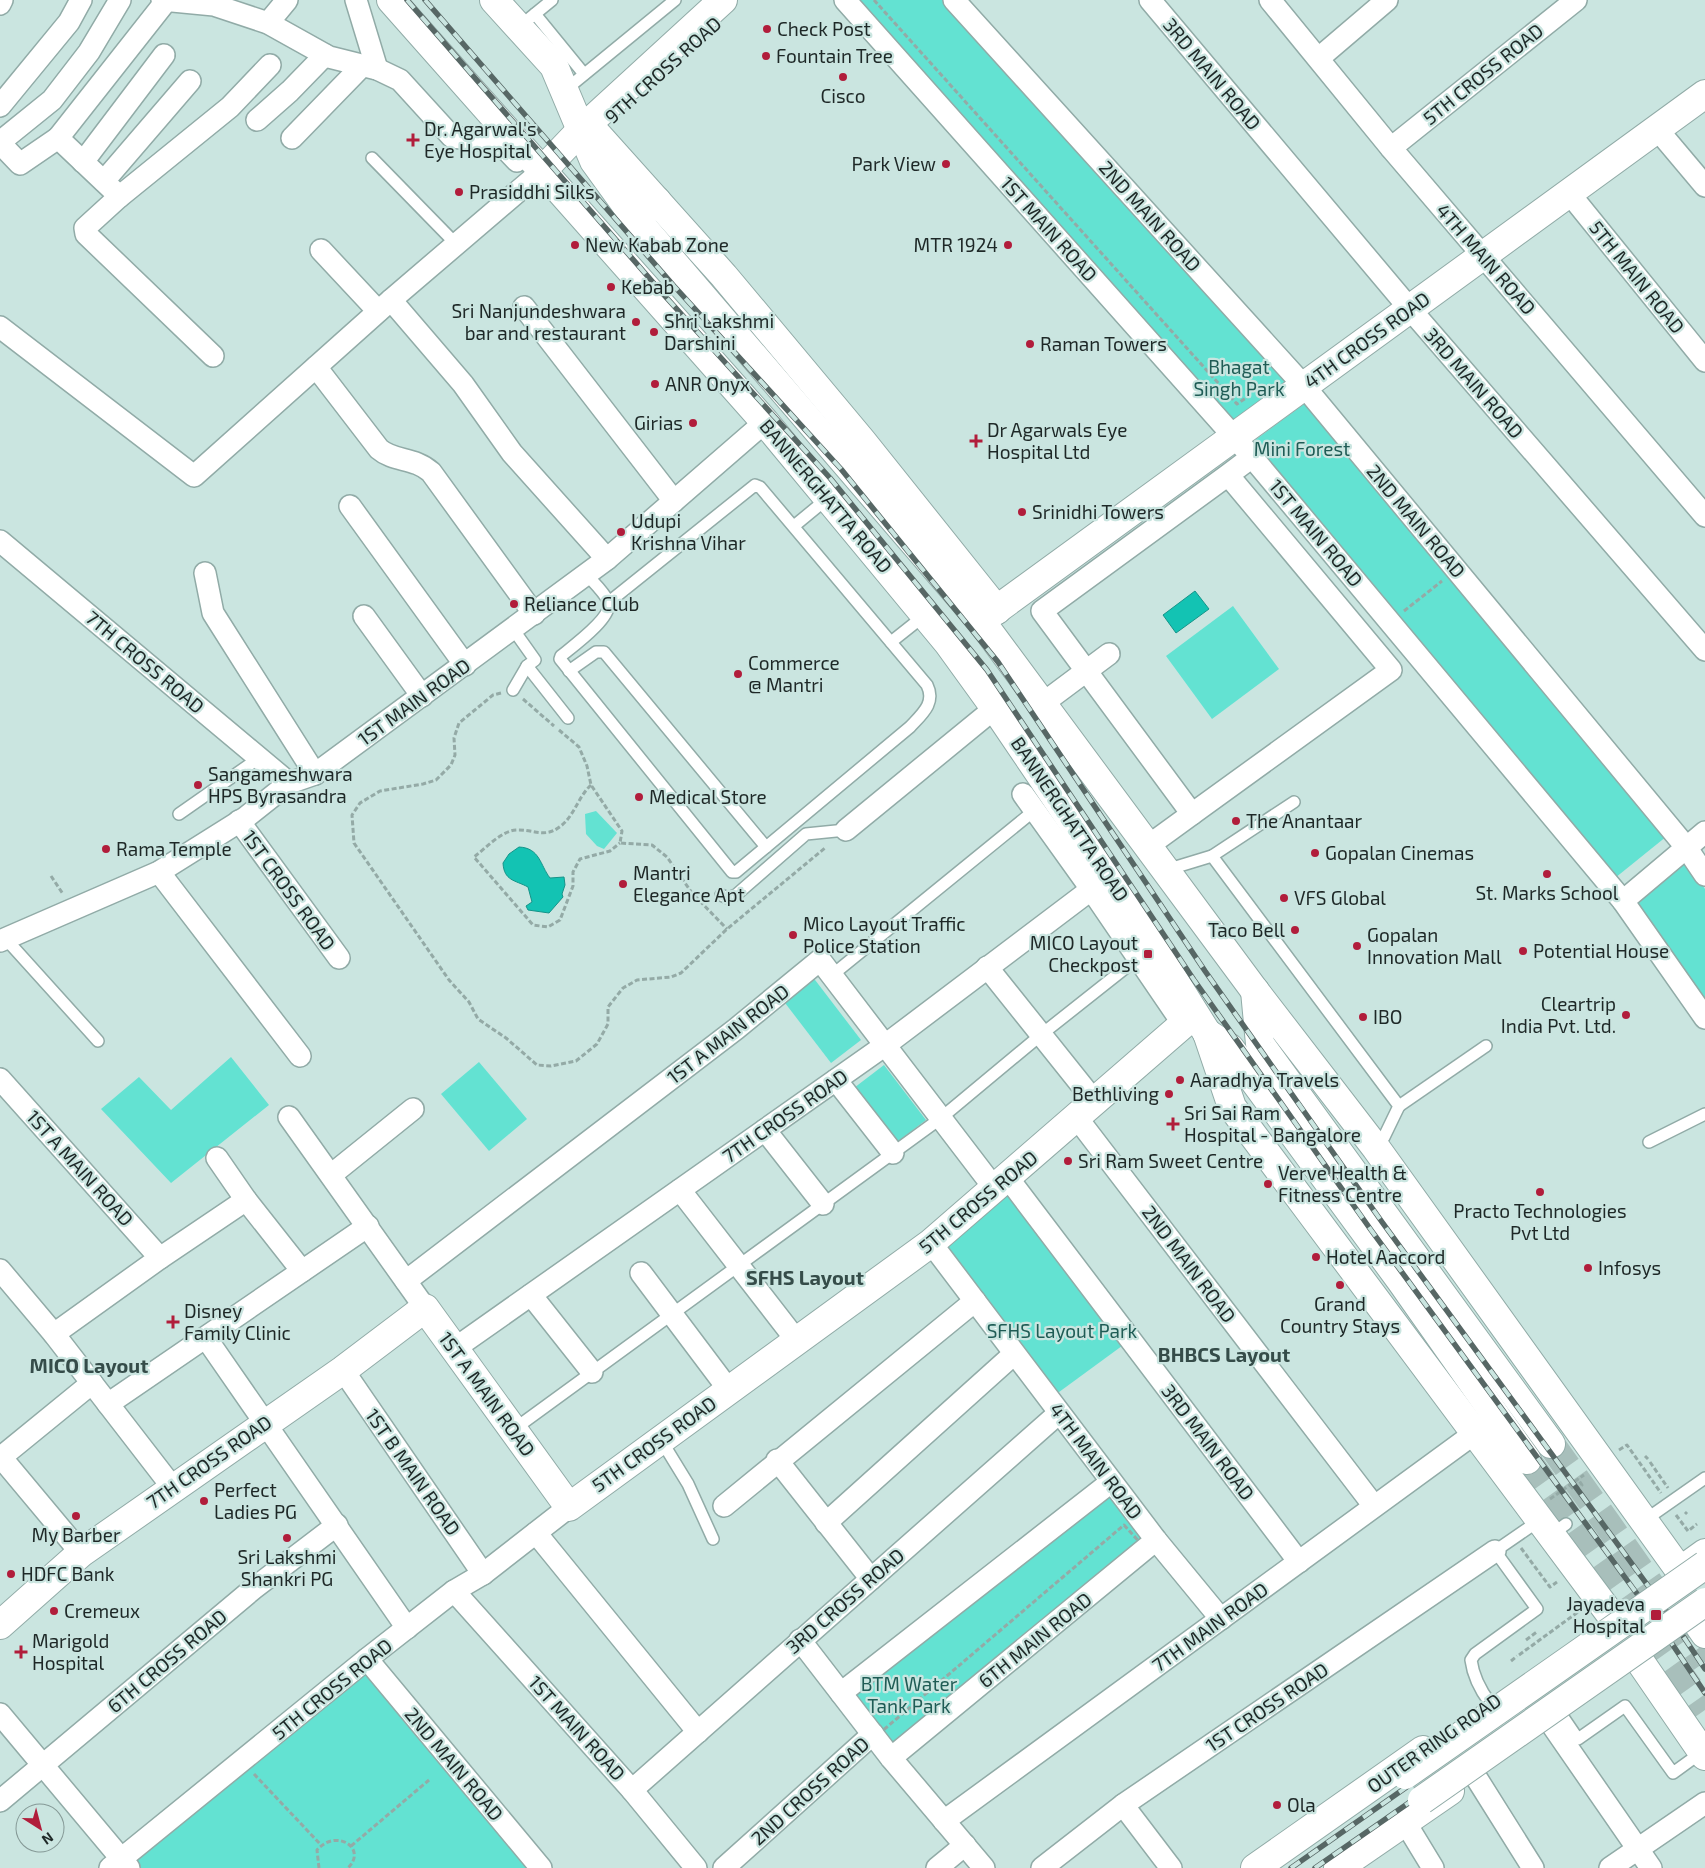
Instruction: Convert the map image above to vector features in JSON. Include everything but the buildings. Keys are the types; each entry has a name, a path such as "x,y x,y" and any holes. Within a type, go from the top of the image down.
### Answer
{"main road":[{"name":"BANNERGHATTA ROAD","path":"391,0 538,174 765,422 925,615 995,708 1100,882 1195,1024"},
{"name":"BANNERGHATTA ROAD","path":"494,0 527,21 554,66 574,82 594,161 636,219 989,616 1042,704 1255,991 1376,1148 1648,1531 1692,1568"},
{"name":"9TH CROSS ROAD","path":"586,134 723,0"},
{"name":"9TH CROSS ROAD","path":"586,134 743,0"},
{"name":"4TH CROSS ROAD","path":"989,616 1705,94"},
{"path":"538,174 586,134 657,201 724,276 862,441 989,616"},
{"path":"636,219 657,201"},
{"path":"1255,991 1260,1044 1551,1444"},
{"path":"1195,1024 1232,1107 1475,1433 1551,1520 1613,1618"},
{"path":"1195,1024 1230,1048 1401,1281 1527,1460"},
{"name":"5TH CROSS ROAD","path":"569,1506 931,1243 1086,1110 1195,1024"},
{"name":"1ST A MAIN ROAD","path":"425,1308 569,1506"},
{"name":"7TH CROSS ROAD","path":"0,1625 81,1553 342,1370 425,1308"},
{"path":"1273,1868 1692,1568 1705,1553"},
{"name":"OUTER RING ROAD","path":"1254,1868 1613,1618 1692,1568"},
{"path":"1338,1868 1639,1660 1703,1618"},
{"path":"1325,1868 1422,1800 1703,1618"},
{"path":"1639,1660 1704,1754"}],"street":[{"path":"0,4 2,0"},
{"path":"0,106 69,22 81,0"},
{"path":"0,327 194,476 384,306 538,174 500,142 452,137 400,80 369,67 324,55 268,23 214,5 164,0 58,138 20,164 0,142 52,100 89,52 120,0"},
{"path":"268,23 287,0"},
{"path":"356,0 369,67"},
{"name":"1ST MAIN ROAD","path":"845,0 1235,437 1328,547 1400,614 1623,901 1705,1018"},
{"name":"2ND MAIN ROAD","path":"954,0 1304,386 1686,847 1705,875"},
{"name":"3RD MAIN ROAD","path":"1150,0 1410,309 1705,650"},
{"name":"4TH MAIN ROAD","path":"1270,0 1391,148 1705,516"},
{"path":"1319,58 1387,0"},
{"name":"5TH CROSS ROAD","path":"1391,148 1576,0"},
{"path":"82,162 164,55"},
{"path":"257,120 290,91 324,55"},
{"path":"213,356 86,234 85,228 119,197 230,107 270,65"},
{"path":"292,138 369,67"},
{"path":"104,181 190,81"},
{"path":"1657,129 1705,186"},
{"path":"58,138 119,197"},
{"name":"5TH MAIN ROAD","path":"1569,193 1705,362"},
{"path":"321,250 384,306 463,384 512,453 606,559"},
{"path":"524,307 674,501"},
{"path":"316,367 379,449 386,455 418,462 430,472 534,614"},
{"name":"1ST MAIN ROAD","path":"2,939 159,872 239,822 289,783 315,774 606,559 765,422"},
{"path":"1192,814 1042,611 1252,458"},
{"path":"1148,846 1391,670 1228,476"},
{"path":"350,506 465,665"},
{"name":"7TH CROSS ROAD","path":"0,541 289,783"},
{"path":"1304,566 1328,547"},
{"path":"205,573 213,613 315,774"},
{"path":"364,616 422,696"},
{"path":"1042,704 1109,654"},
{"path":"846,830 995,708"},
{"path":"1029,802 1100,882 1138,958 1195,1024"},
{"name":"1ST CROSS ROAD","path":"239,822 339,958"},
{"path":"1623,901 1705,832"},
{"path":"159,872 300,1056"},
{"name":"7TH CROSS ROAD","path":"454,1349 884,1046 1100,882"},
{"name":"1ST A MAIN ROAD","path":"406,1281 736,1029 820,960 941,1118 1002,1183"},
{"name":"2ND MAIN ROAD","path":"987,967 1042,1034 1086,1110 1374,1506"},
{"name":"1ST A MAIN ROAD","path":"0,1079 160,1258"},
{"path":"836,1080 893,1153"},
{"path":"331,1175 413,1108"},
{"name":"1ST A MAIN ROAD","path":"288,1117 425,1308"},
{"path":"765,1130 823,1204"},
{"path":"216,1158 246,1200 302,1271"},
{"name":"3RD MAIN ROAD","path":"1002,1183 1299,1562"},
{"path":"680,1190 797,1341"},
{"path":"54,1334 160,1258 246,1200"},
{"path":"108,1404 368,1226"},
{"name":"4TH MAIN ROAD","path":"931,1243 1111,1482 1221,1619"},
{"path":"0,1270 54,1334 173,1488"},
{"path":"641,1272 730,1390"},
{"path":"531,1295 592,1372"},
{"path":"724,1506 777,1460 974,1301"},
{"path":"206,1338 407,1628"},
{"path":"826,1522 1014,1354"},
{"name":"1ST B MAIN ROAD","path":"342,1370 483,1574"},
{"path":"81,1553 0,1457 92,1383"},
{"name":"3RD CROSS ROAD","path":"632,1790 1059,1413"},
{"name":"7TH MAIN ROAD","path":"944,1821 1475,1433"},
{"path":"777,1460 871,1579"},
{"path":"840,1692 1111,1482"},
{"name":"5TH CROSS ROAD","path":"120,1865 368,1659 454,1591 483,1574 569,1506"},
{"name":"6TH CROSS ROAD","path":"0,1801 253,1589 337,1525"},
{"path":"536,1533 698,1732"},
{"name":"6TH MAIN ROAD","path":"891,1758 1156,1540"},
{"name":"1ST CROSS ROAD","path":"1042,1868 1123,1805 1495,1551"},
{"name":"1ST MAIN ROAD","path":"454,1591 632,1790 696,1868"},
{"path":"800,1640 891,1758 984,1868"},
{"name":"2ND MAIN ROAD","path":"368,1659 541,1868"},
{"path":"0,1714 44,1765 120,1865"},
{"path":"1556,1718 1651,1868"},
{"name":"2ND CROSS ROAD","path":"724,1868 873,1734"},
{"path":"1474,1774 1533,1868"},
{"path":"1610,1868 1705,1803"},
{"path":"1123,1805 1171,1868"},
{"path":"1405,1822 1433,1868"},
{"path":"937,1868 965,1845"}],"lane":[{"path":"527,21 552,0"},
{"path":"574,82 675,0"},
{"path":"372,158 456,244"},
{"path":"586,574 609,602 609,608 598,625 561,656 560,659 730,871 736,872 910,727 925,711 931,694 927,685 760,487 751,486 609,602"},
{"path":"794,526 828,498"},
{"path":"891,642 925,615"},
{"path":"512,690 527,666 535,660 513,629"},
{"path":"569,671 596,652 604,652 766,847"},
{"path":"527,666 568,718"},
{"path":"179,814 259,758"},
{"path":"831,976 1029,802"},
{"path":"1165,870 1212,856 1294,802"},
{"path":"722,895 728,898 736,895 806,834 846,830"},
{"path":"1212,856 1399,1106"},
{"path":"2,939 98,1041"},
{"path":"513,1430 941,1118 1042,1034 1138,958"},
{"path":"1376,1148 1384,1137 1399,1106 1486,1046"},
{"path":"1649,1142 1705,1114"},
{"path":"661,1440 688,1484 713,1539"},
{"path":"1648,1531 1705,1478"},
{"path":"1490,1703 1480,1686 1472,1660 1475,1654 1536,1609 1495,1551 1551,1520"},
{"path":"1556,1718 1578,1739 1625,1706 1673,1773 1704,1754"}],"path":[{"path":"874,0 1237,404 1253,393"},
{"path":"1400,614 1456,569"},
{"path":"591,786 583,793 570,817 558,828 545,834 515,830 496,838 474,857 532,925 548,927 560,920 566,910 573,886 573,872 580,859 610,851 620,843 622,831 591,786 587,766 578,747 512,690 493,695 459,723 454,738 455,755 451,765 436,780 380,791 360,803 352,815 354,843 449,980 469,1002 478,1019 506,1038 537,1065 551,1066 576,1061 598,1044 608,1024 608,1007 623,988 637,980 671,977 681,973 727,929 846,830"},
{"path":"620,843 652,845 667,857 686,886 727,929"},
{"path":"1613,1455 1627,1445 1666,1500"},
{"path":"1647,1459 1672,1495"},
{"path":"1551,1520 1571,1485 1592,1470"},
{"path":"1571,1485 1578,1488 1577,1480"},
{"path":"1675,1512 1688,1531 1698,1524"},
{"path":"1678,1517 1687,1512 1685,1514"},
{"path":"1517,1543 1550,1587 1557,1582"},
{"path":"1552,1575 1561,1588"},
{"path":"1510,1661 1578,1612 1569,1599"},
{"path":"1526,1640 1538,1631"},
{"path":"351,1846 429,1780"},
{"path":"267,1788 321,1845"},
{"path":"319,1868 316,1854 321,1845 335,1839 342,1840 351,1846 354,1858 348,1868"}],"green space":[{"name":"Mini Forest","path":"856,0 943,0 1292,384 1235,425"},
{"name":"Mini Forest","path":"1307,402 1667,836 1615,878 1251,443"},
{"path":"1233,606 1279,669 1212,719 1166,656"},
{"path":"596,811 617,833 604,849 597,846 586,834 585,814"},
{"path":"1683,857 1705,889 1705,1004 1632,900"},
{"path":"812,976 861,1040 831,1063 782,999"},
{"path":"231,1057 269,1105 171,1183 101,1109 139,1077 171,1110"},
{"path":"479,1062 527,1119 489,1151 441,1094"},
{"path":"884,1065 926,1120 892,1146 850,1091"},
{"name":"SFHS Layout Park","path":"1008,1188 1126,1343 1055,1395 942,1243"},
{"name":"BTM Water Tank Park","path":"1114,1488 1154,1541 893,1754 850,1697"},
{"path":"367,1659 541,1868 129,1868 121,1858"}],"shaded area":[{"path":"1195,591 1209,609 1176,633 1163,615"},
{"path":"519,847 531,850 539,858 550,878 564,877 563,897 549,913 528,910 526,906 532,902 528,887 508,877 504,869 503,863 509,854"}],"tunnel":[{"path":"1551,1444 1705,1662"},
{"path":"1527,1460 1705,1710"}],"railway":[{"path":"407,0 664,295 830,478 987,670 1194,980 1371,1230 1654,1617 1705,1693"},
{"path":"425,0 674,286 841,469 998,662 1205,971 1382,1222 1665,1609 1705,1669"},
{"path":"1291,1868 1705,1578"},
{"path":"1315,1868 1705,1597"}],"place":[{"name":"Check Post","path":"767,29"},
{"name":"Fountain Tree","path":"766,56"},
{"name":"Cisco","path":"843,77"},
{"name":"Dr. Agarwal's Eye Hospital","path":"413,140"},
{"name":"Park View","path":"946,164"},
{"name":"Prasiddhi Silks","path":"459,192"},
{"name":"New Kabab Zone","path":"575,245"},
{"name":"MTR 1924","path":"1008,245"},
{"name":"Kebab","path":"611,287"},
{"name":"Sri Nanjundeshwara bar and restaurant","path":"636,322"},
{"name":"Shri Lakshmi Darshini","path":"654,332"},
{"name":"Raman Towers","path":"1030,344"},
{"name":"ANR Onyx","path":"655,384"},
{"name":"Girias","path":"693,423"},
{"name":"Dr Agarwals Eye Hospital Ltd","path":"976,441"},
{"name":"Srinidhi Towers","path":"1022,512"},
{"name":"Udupi Krishna Vihar","path":"621,532"},
{"name":"Reliance Club","path":"514,604"},
{"name":"Commerce @ Mantri","path":"738,674"},
{"name":"Sangameshwara HPS Byrasandra","path":"198,785"},
{"name":"Medical Store","path":"639,797"},
{"name":"The Anantaar","path":"1236,821"},
{"name":"Rama Temple","path":"106,849"},
{"name":"Gopalan Cinemas","path":"1315,853"},
{"name":"St. Marks School","path":"1547,874"},
{"name":"Mantri Elegance Apt","path":"623,884"},
{"name":"VFS Global","path":"1284,898"},
{"name":"Taco Bell","path":"1295,930"},
{"name":"Mico Layout Traffic Police Station","path":"793,935"},
{"name":"Gopalan Innovation Mall","path":"1357,946"},
{"name":"Potential House","path":"1523,951"},
{"name":"MICO Layout Checkpost","path":"1148,954"},
{"name":"Cleartrip India Pvt. Ltd.","path":"1626,1015"},
{"name":"IBO","path":"1363,1017"},
{"name":"Aaradhya Travels","path":"1180,1080"},
{"name":"Bethliving","path":"1169,1094"},
{"name":"Sri Sai Ram Hospital - Bangalore","path":"1173,1124"},
{"name":"Sri Ram Sweet Centre","path":"1068,1161"},
{"name":"Verve Health & Fitness Centre","path":"1268,1184"},
{"name":"Practo Technologies Pvt Ltd","path":"1540,1192"},
{"name":"Hotel Aaccord","path":"1316,1257"},
{"name":"Infosys","path":"1588,1268"},
{"name":"Grand Country Stays","path":"1340,1285"},
{"name":"Disney Family Clinic","path":"173,1322"},
{"name":"Perfect Ladies PG","path":"204,1501"},
{"name":"My Barber","path":"76,1516"},
{"name":"Sri Lakshmi Shankri PG","path":"287,1538"},
{"name":"HDFC Bank","path":"11,1574"},
{"name":"Cremeux","path":"54,1611"},
{"name":"Jayadeva Hospital","path":"1656,1615"},
{"name":"Marigold Hospital","path":"21,1652"},
{"name":"Ola","path":"1277,1805"}],"district":[{"name":"SFHS Layout","path":"805,1278"},
{"name":"BHBCS Layout","path":"1224,1355"},
{"name":"MICO Layout","path":"89,1366"}],"park label":[{"name":"Bhagat Singh Park","path":"1239,378"}]}
